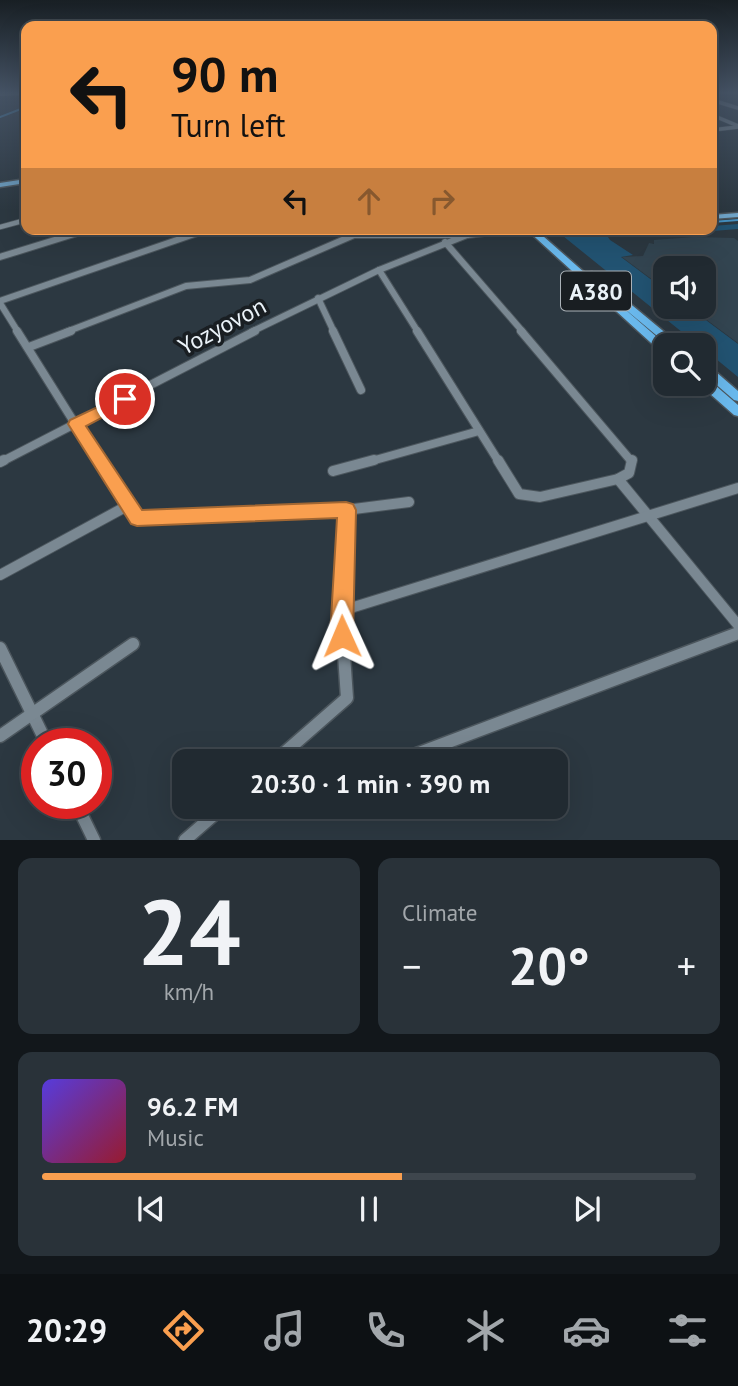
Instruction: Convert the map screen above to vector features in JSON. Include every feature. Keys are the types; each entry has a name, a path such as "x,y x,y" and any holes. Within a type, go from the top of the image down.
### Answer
{"highway":[{"name":"A380","path":"536,235 653,339"},
{"name":"A380","path":"546,235 661,333"},
{"path":"716,378 738,397"},
{"path":"716,393 738,412"}],"main road":[{"path":"0,185 21,182"},
{"path":"717,211 738,209"},
{"path":"717,217 738,215"}],"street":[{"path":"0,227 21,221"},
{"path":"0,257 72,235"},
{"path":"198,235 0,302 5,320 29,346 127,506 137,518 146,519 346,510 409,502"},
{"path":"29,346 186,286 250,280 356,235"},
{"name":"Yozyovon","path":"0,462 318,298 445,242 467,235"},
{"path":"379,270 519,494 525,497 618,479 629,473 632,460 445,242"},
{"path":"318,298 361,390"},
{"path":"333,471 479,431"},
{"path":"618,479 738,625"},
{"path":"341,611 738,488"},
{"path":"0,575 127,506"},
{"path":"289,749 347,698 341,611 346,510"},
{"path":"430,749 738,634"},
{"path":"0,736 133,644"},
{"path":"0,648 39,728"},
{"path":"84,819 94,840"},
{"path":"185,840 209,819"}],"shaded area":[{"path":"738,224 738,229 717,231 717,226"},
{"path":"610,235 608,237 610,240 633,255 621,257 653,281 653,309 563,236"},
{"path":"694,237 734,238 738,241 738,343 706,319 716,319 716,256 653,256 653,280 622,257 643,256 649,243 654,244 654,240"},
{"path":"666,319 704,319 738,344 738,377 716,359 716,333 683,333"}],"waterway":[{"path":"717,222 738,220"}],"route":[{"path":"125,399 76,424 137,518 346,510 342,636"}]}
